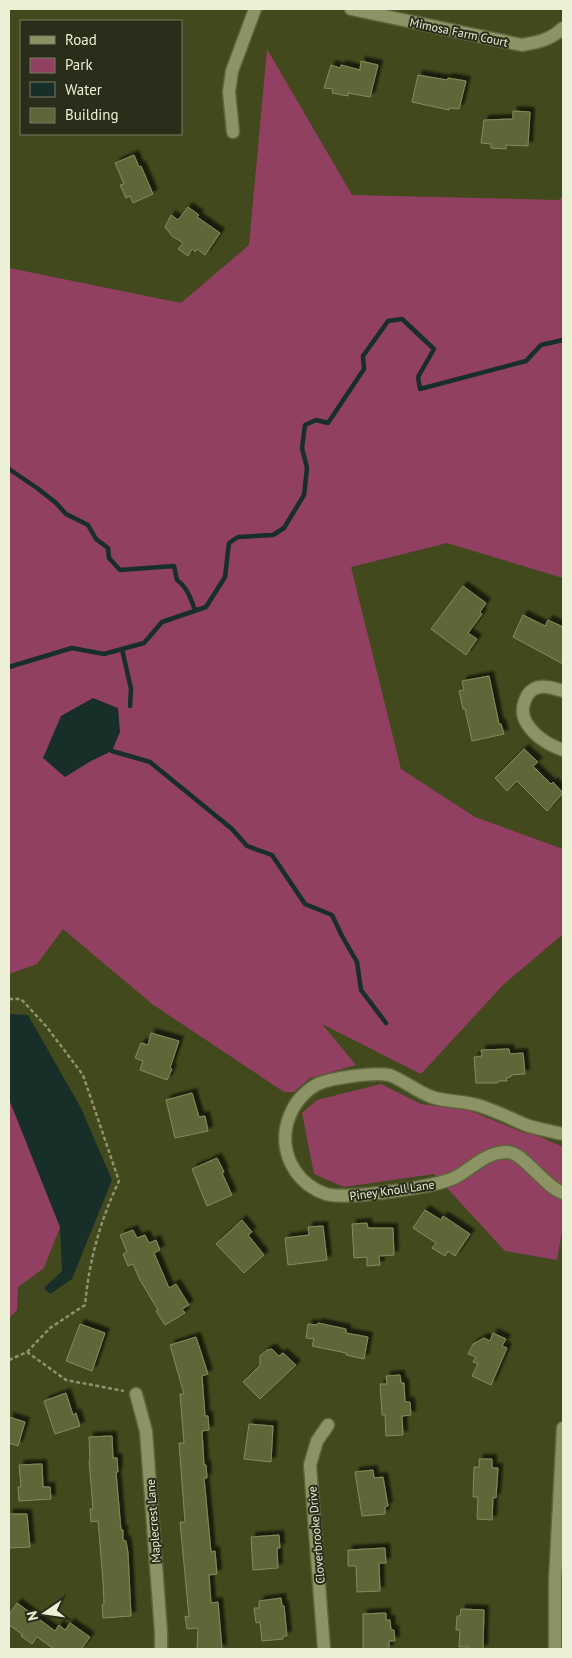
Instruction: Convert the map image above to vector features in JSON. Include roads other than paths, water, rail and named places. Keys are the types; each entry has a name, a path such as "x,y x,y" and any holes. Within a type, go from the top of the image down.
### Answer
{"street":[{"path":"233,132 229,92 232,71 255,9"},
{"name":"Mimosa Farm Court","path":"351,9 522,44 538,42 554,36 563,28"},
{"path":"563,691 551,687 534,689 525,700 523,711 526,721 536,734 552,746 563,750"},
{"name":"Piney Knoll Lane","path":"563,1134 528,1126 475,1105 434,1098 390,1076 375,1074 342,1078 318,1084 305,1093 293,1107 287,1122 284,1139 289,1160 300,1178 311,1187 327,1194 342,1196 367,1195 440,1183 456,1178 476,1162 493,1154 507,1152 515,1154 546,1183 563,1193"},
{"name":"Maplecrest Lane","path":"136,1394 146,1432 161,1649"},
{"name":"Cloverbrooke Drive","path":"324,1649 310,1465 317,1441 328,1426"},
{"path":"555,1649 554,1581 563,1428"}],"water":[{"path":"93,698 118,708 120,732 112,751 65,777 43,758 61,716"},
{"path":"9,1014 28,1015 81,1108 112,1180 72,1279 50,1294 44,1288 62,1271 60,1227 9,1099"}],"waterway":[{"path":"9,667 72,648 104,654 144,643 162,622 206,607 225,577 229,543 238,537 273,535 284,528 304,495 307,468 302,448 305,425 316,420 328,423 364,369 363,356 388,321 402,319 434,349 418,377 420,389 526,361 541,345 563,340"},
{"path":"9,469 37,488 56,503 66,514 88,525 96,539 108,548 109,558 120,570 174,566 177,580 186,590 195,610"},
{"path":"122,649 131,689 130,706"},
{"path":"112,751 150,762 232,829 247,846 272,855 305,904 332,915 357,962 361,990 386,1023"}]}
